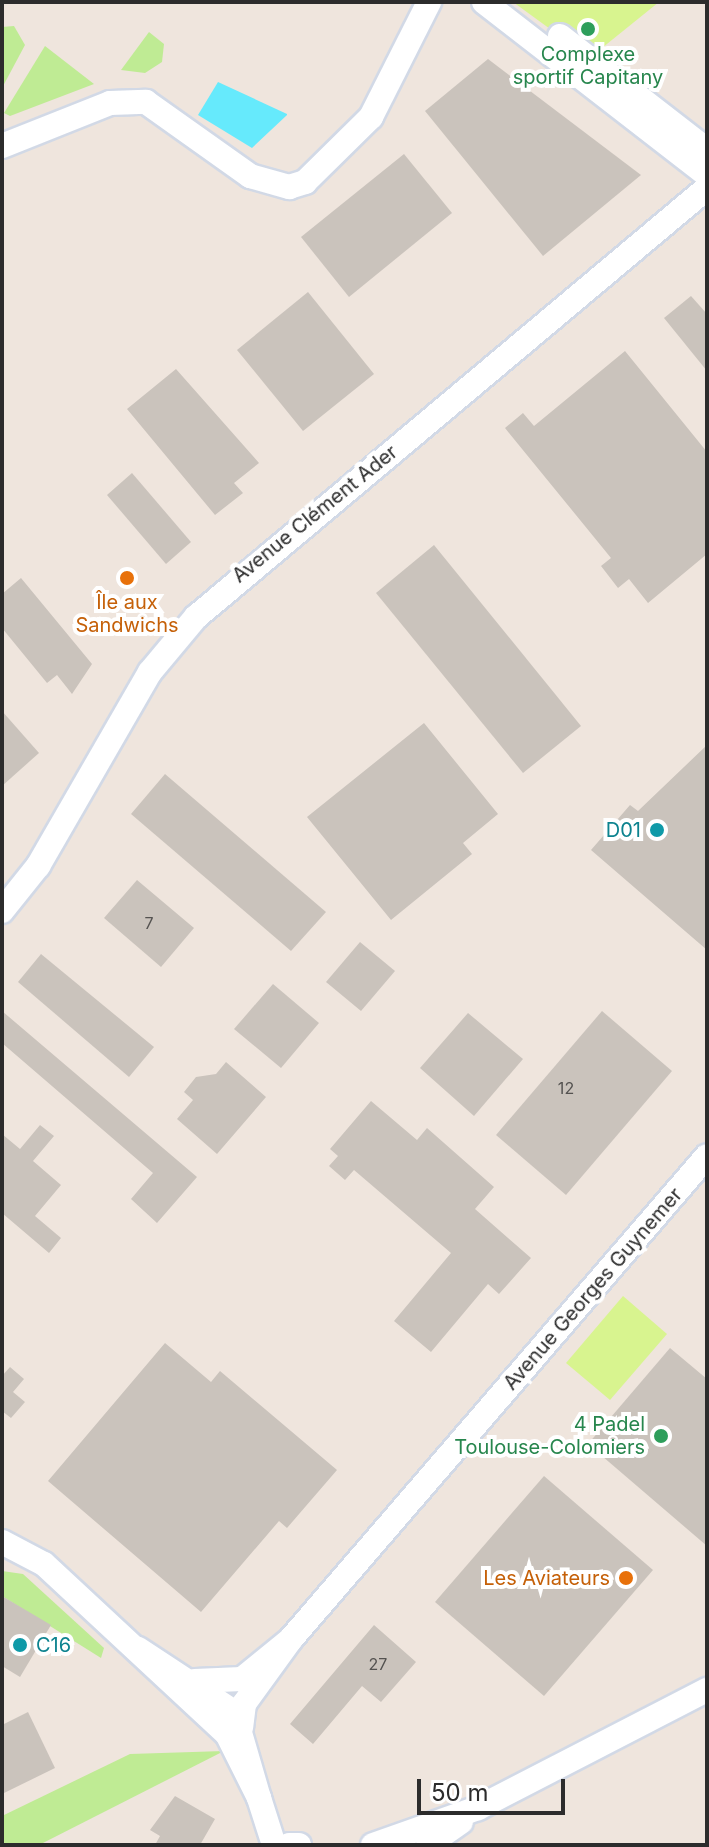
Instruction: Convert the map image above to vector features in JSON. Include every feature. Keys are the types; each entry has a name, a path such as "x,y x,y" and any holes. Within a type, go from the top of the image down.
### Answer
{"street":[{"path":"2,146 110,103 146,102 250,176 289,187 305,182 371,117 429,2"},
{"path":"484,2 707,175"},
{"path":"513,2 707,150"},
{"name":"Avenue Clément Ader","path":"2,911 38,866 150,672 207,605 707,188"},
{"name":"Avenue Georges Guynemer","path":"232,1715 291,1639 707,1156"},
{"path":"2,1542 38,1559 138,1649 186,1686 232,1715 274,1845"},
{"name":"Avenue Georges Guynemer","path":"232,1715 242,1679 291,1639"},
{"path":"186,1686 242,1679"},
{"path":"373,1845 478,1808 707,1690"},
{"path":"428,1845 478,1808"},
{"path":"289,1845 299,1845"}],"green space":[{"name":"Complexe sportif Capitany","path":"513,2 659,2 597,52 568,42"},
{"path":"14,26 25,45 2,88 2,27"},
{"path":"149,32 164,44 162,62 145,73 121,70"},
{"path":"45,46 94,84 10,116 4,113"},
{"path":"623,1296 667,1334 610,1400 566,1363"},
{"path":"2,1571 23,1574 104,1648 101,1658 2,1596"},
{"path":"224,1751 39,1845 2,1845 2,1816 130,1754"}],"water":[{"path":"218,82 287,115 252,148 198,115"}],"building":[{"path":"488,59 641,175 543,256 425,111"},
{"path":"404,154 452,213 349,297 301,237"},
{"path":"308,292 374,374 303,431 237,350"},
{"path":"691,296 707,314 707,371 664,318"},
{"path":"625,351 707,452 707,554 648,603 629,579 618,588 601,566 611,558 505,428 523,413 534,426"},
{"path":"176,369 259,463 234,483 243,493 215,515 127,409"},
{"path":"132,473 191,542 166,564 107,495"},
{"path":"434,545 581,726 523,773 376,593"},
{"path":"21,578 92,664 72,694 57,675 47,683 2,628 2,594"},
{"path":"2,711 39,753 2,786"},
{"path":"424,723 498,814 463,843 472,854 391,920 307,817"},
{"name":"D01","path":"707,745 707,950 591,850 630,805 638,811"},
{"path":"165,774 326,912 291,951 131,814"},
{"path":"137,880 194,928 161,967 104,918"},
{"path":"360,942 395,971 361,1011 326,982"},
{"path":"41,954 154,1047 129,1077 18,982"},
{"path":"273,984 319,1023 281,1068 234,1029"},
{"path":"2,1011 197,1177 157,1223 131,1199 153,1173 2,1043"},
{"path":"602,1011 672,1071 566,1195 496,1135"},
{"path":"468,1013 523,1059 474,1116 420,1068"},
{"path":"226,1062 266,1097 217,1154 177,1119 193,1100 184,1092 196,1077 216,1074"},
{"path":"371,1101 417,1140 427,1128 494,1187 475,1209 531,1258 499,1294 488,1284 431,1352 394,1321 451,1253 354,1170 345,1180 329,1166 338,1156 330,1149"},
{"path":"40,1125 54,1136 33,1161 61,1185 35,1216 61,1238 49,1253 2,1213 2,1134 20,1149"},
{"path":"165,1343 211,1382 220,1371 337,1470 287,1528 279,1521 201,1612 48,1481"},
{"name":"4 Padel Toulouse-Colomiers","path":"670,1348 707,1379 707,1546 588,1444"},
{"path":"10,1367 24,1379 13,1392 25,1402 11,1418 2,1411 2,1376"},
{"path":"544,1476 653,1570 544,1696 435,1602"},
{"name":"C16","path":"2,1596 51,1625 20,1677 2,1666"},
{"path":"374,1625 416,1662 381,1702 362,1686 313,1744 290,1724"},
{"path":"28,1712 55,1768 2,1794 2,1725"},
{"path":"175,1796 215,1819 200,1845 155,1845 160,1836 150,1830"}],"place":[{"name":"Complexe sportif Capitany","path":"588,29"},
{"name":"Île aux Sandwichs","path":"127,578"},
{"name":"D01","path":"657,830"},
{"name":"4 Padel Toulouse-Colomiers","path":"661,1436"},
{"name":"Les Aviateurs","path":"626,1578"},
{"name":"C16","path":"20,1645"}]}
